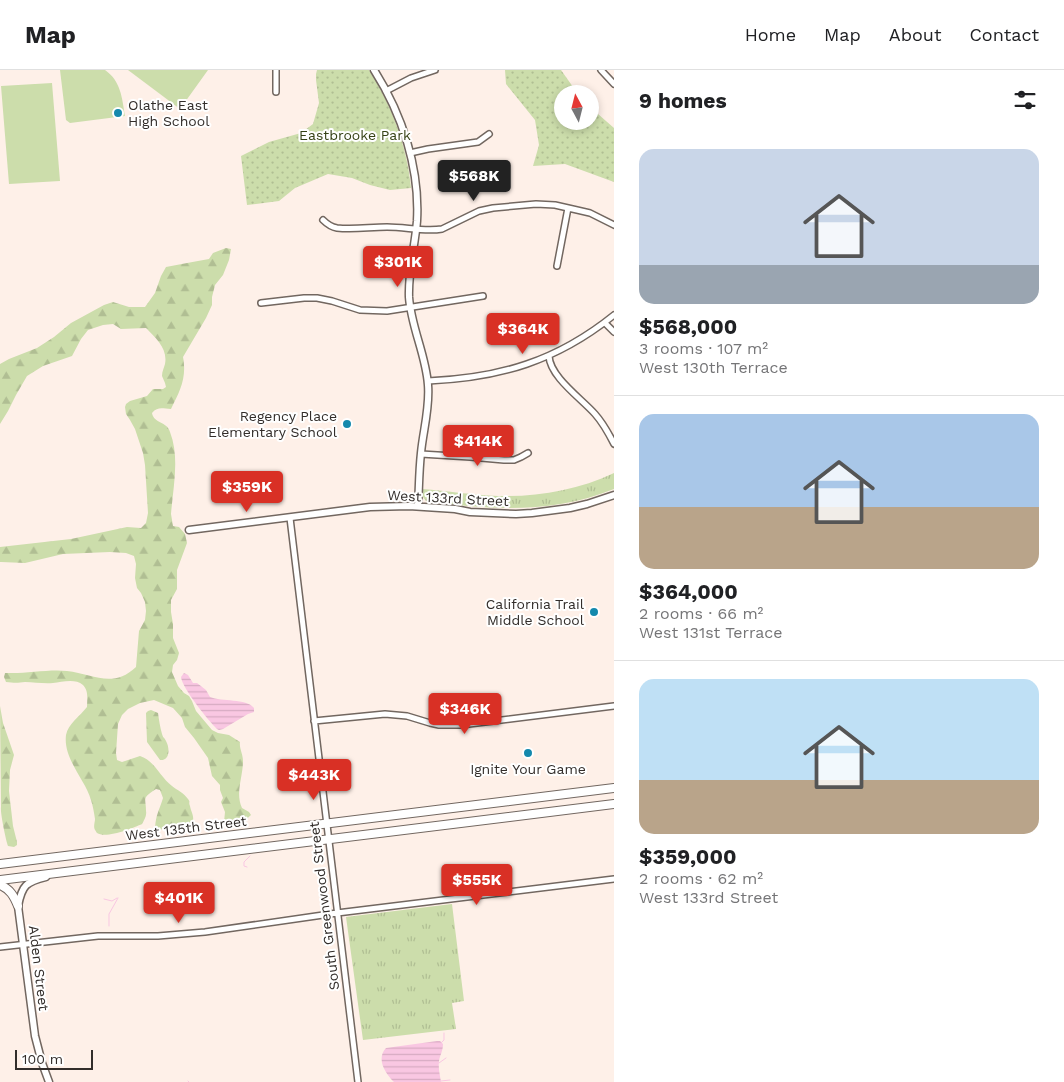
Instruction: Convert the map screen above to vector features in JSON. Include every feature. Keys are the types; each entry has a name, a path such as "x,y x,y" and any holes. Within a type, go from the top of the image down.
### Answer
{"main road":[{"name":"West 135th Street","path":"0,864 614,788"},
{"name":"West 135th Street","path":"0,880 614,804"},
{"path":"0,885 7,887 18,906"}],"street":[{"path":"276,70 276,92"},
{"path":"374,70 402,126 410,153 417,197 416,229 409,288 410,307 428,381 428,400 421,454 418,506"},
{"path":"386,91 411,78 435,70"},
{"path":"602,70 614,84"},
{"path":"410,153 478,142 489,134"},
{"path":"323,220 331,227 336,228 362,229 387,227 428,231 442,229 479,211 536,204 568,208 590,214 614,225"},
{"path":"557,266 568,208"},
{"path":"261,303 318,298 332,300 360,310 387,311 483,296"},
{"path":"428,381 460,379 523,366 550,356 580,340 614,316"},
{"path":"605,323 614,332"},
{"path":"550,356 550,362 555,372 597,416 614,444"},
{"path":"421,454 514,460 528,452"},
{"name":"West 133rd Street","path":"189,530 370,508 409,506 516,514 570,508 614,495"},
{"name":"South Greenwood Street","path":"290,518 358,1082"},
{"path":"314,721 385,714 407,716 439,725 461,725 614,706"},
{"name":"Alden Street","path":"49,1082 35,1036 18,906 22,889 26,884 46,877 51,873"},
{"path":"0,947 98,936 183,934 614,879"}],"green space":[{"path":"60,70 105,70 118,85 125,116 70,123 66,120"},
{"path":"128,70 208,70 180,109"},
{"name":"Eastbrooke Park","path":"317,70 369,70 385,98 397,127 406,157 411,188 390,190 352,178 328,174 295,188 279,201 247,205 241,156 269,142 301,133 313,124 319,103 316,80"},
{"path":"505,70 561,70 572,85 554,85 554,130 599,130 599,115 614,128 614,182 565,164 533,166 539,145 535,120 506,84"},
{"path":"52,83 60,181 9,184 1,86"},
{"path":"226,248 231,249 229,260 223,275 215,285 212,305 206,318 183,357 183,378 177,396 171,409 159,409 152,413 155,419 168,428 173,442 175,473 171,514 173,526 179,527 185,534 187,543 177,570 177,589 171,600 173,638 179,653 172,672 178,686 189,696 196,711 212,730 229,735 240,742 243,767 239,797 242,808 251,815 242,823 224,822 225,812 221,802 223,798 220,785 212,776 208,758 185,727 182,718 173,708 154,700 140,703 128,709 122,715 118,724 117,760 122,762 140,756 154,765 172,786 188,799 193,821 191,823 173,824 158,831 155,828 155,823 163,798 160,790 156,789 145,799 146,815 142,824 120,832 107,835 101,834 97,833 94,829 95,819 91,800 71,761 66,744 66,735 69,727 87,707 85,687 80,683 72,681 14,683 6,682 4,677 5,673 61,671 111,679 127,674 136,667 139,631 145,620 146,611 145,602 137,588 134,556 126,553 110,552 63,554 25,563 0,562 0,547 71,539 127,527 141,528 146,523 148,513 143,453 135,429 126,414 125,407 130,401 147,396 153,389 163,389 166,387 162,376 165,353 154,336 146,328 121,329 113,324 88,330 72,356 43,366 27,376 0,424 0,364 37,348 71,323 104,305 113,302 129,307 145,307 155,293 166,267 209,259 213,253"},
{"path":"614,473 614,489 568,503 521,508 498,508 426,501 423,497 422,489 513,496 543,494 586,484"},
{"path":"0,706 3,723 14,755 10,770 9,791 17,842 17,845 14,847 8,846 1,810"},
{"path":"151,710 158,713 162,734 168,747 168,754 163,760 160,760 147,742 146,713"},
{"path":"452,904 464,1001 452,1003 456,1029 363,1040 346,917"}],"shaded area":[{"path":"184,673 188,675 193,683 197,683 206,690 210,697 240,701 254,708 254,712 223,729 217,729 190,696 182,682 181,677"},
{"path":"437,1041 443,1044 439,1059 441,1082 394,1082 385,1070 382,1057 386,1048"}],"waterway":[{"path":"247,867 244,866 244,862 250,856"},
{"path":"104,899 112,901 117,898"},
{"path":"109,926 109,914 118,898"},
{"path":"441,1043 444,1040 444,1033"},
{"path":"439,1063 446,1058"},
{"path":"441,1081 450,1080"}],"place":[{"name":"Olathe East High School","path":"118,113"},
{"name":"Regency Place Elementary School","path":"347,424"},
{"name":"California Trail Middle School","path":"594,612"},
{"name":"Ignite Your Game","path":"528,753"}]}
